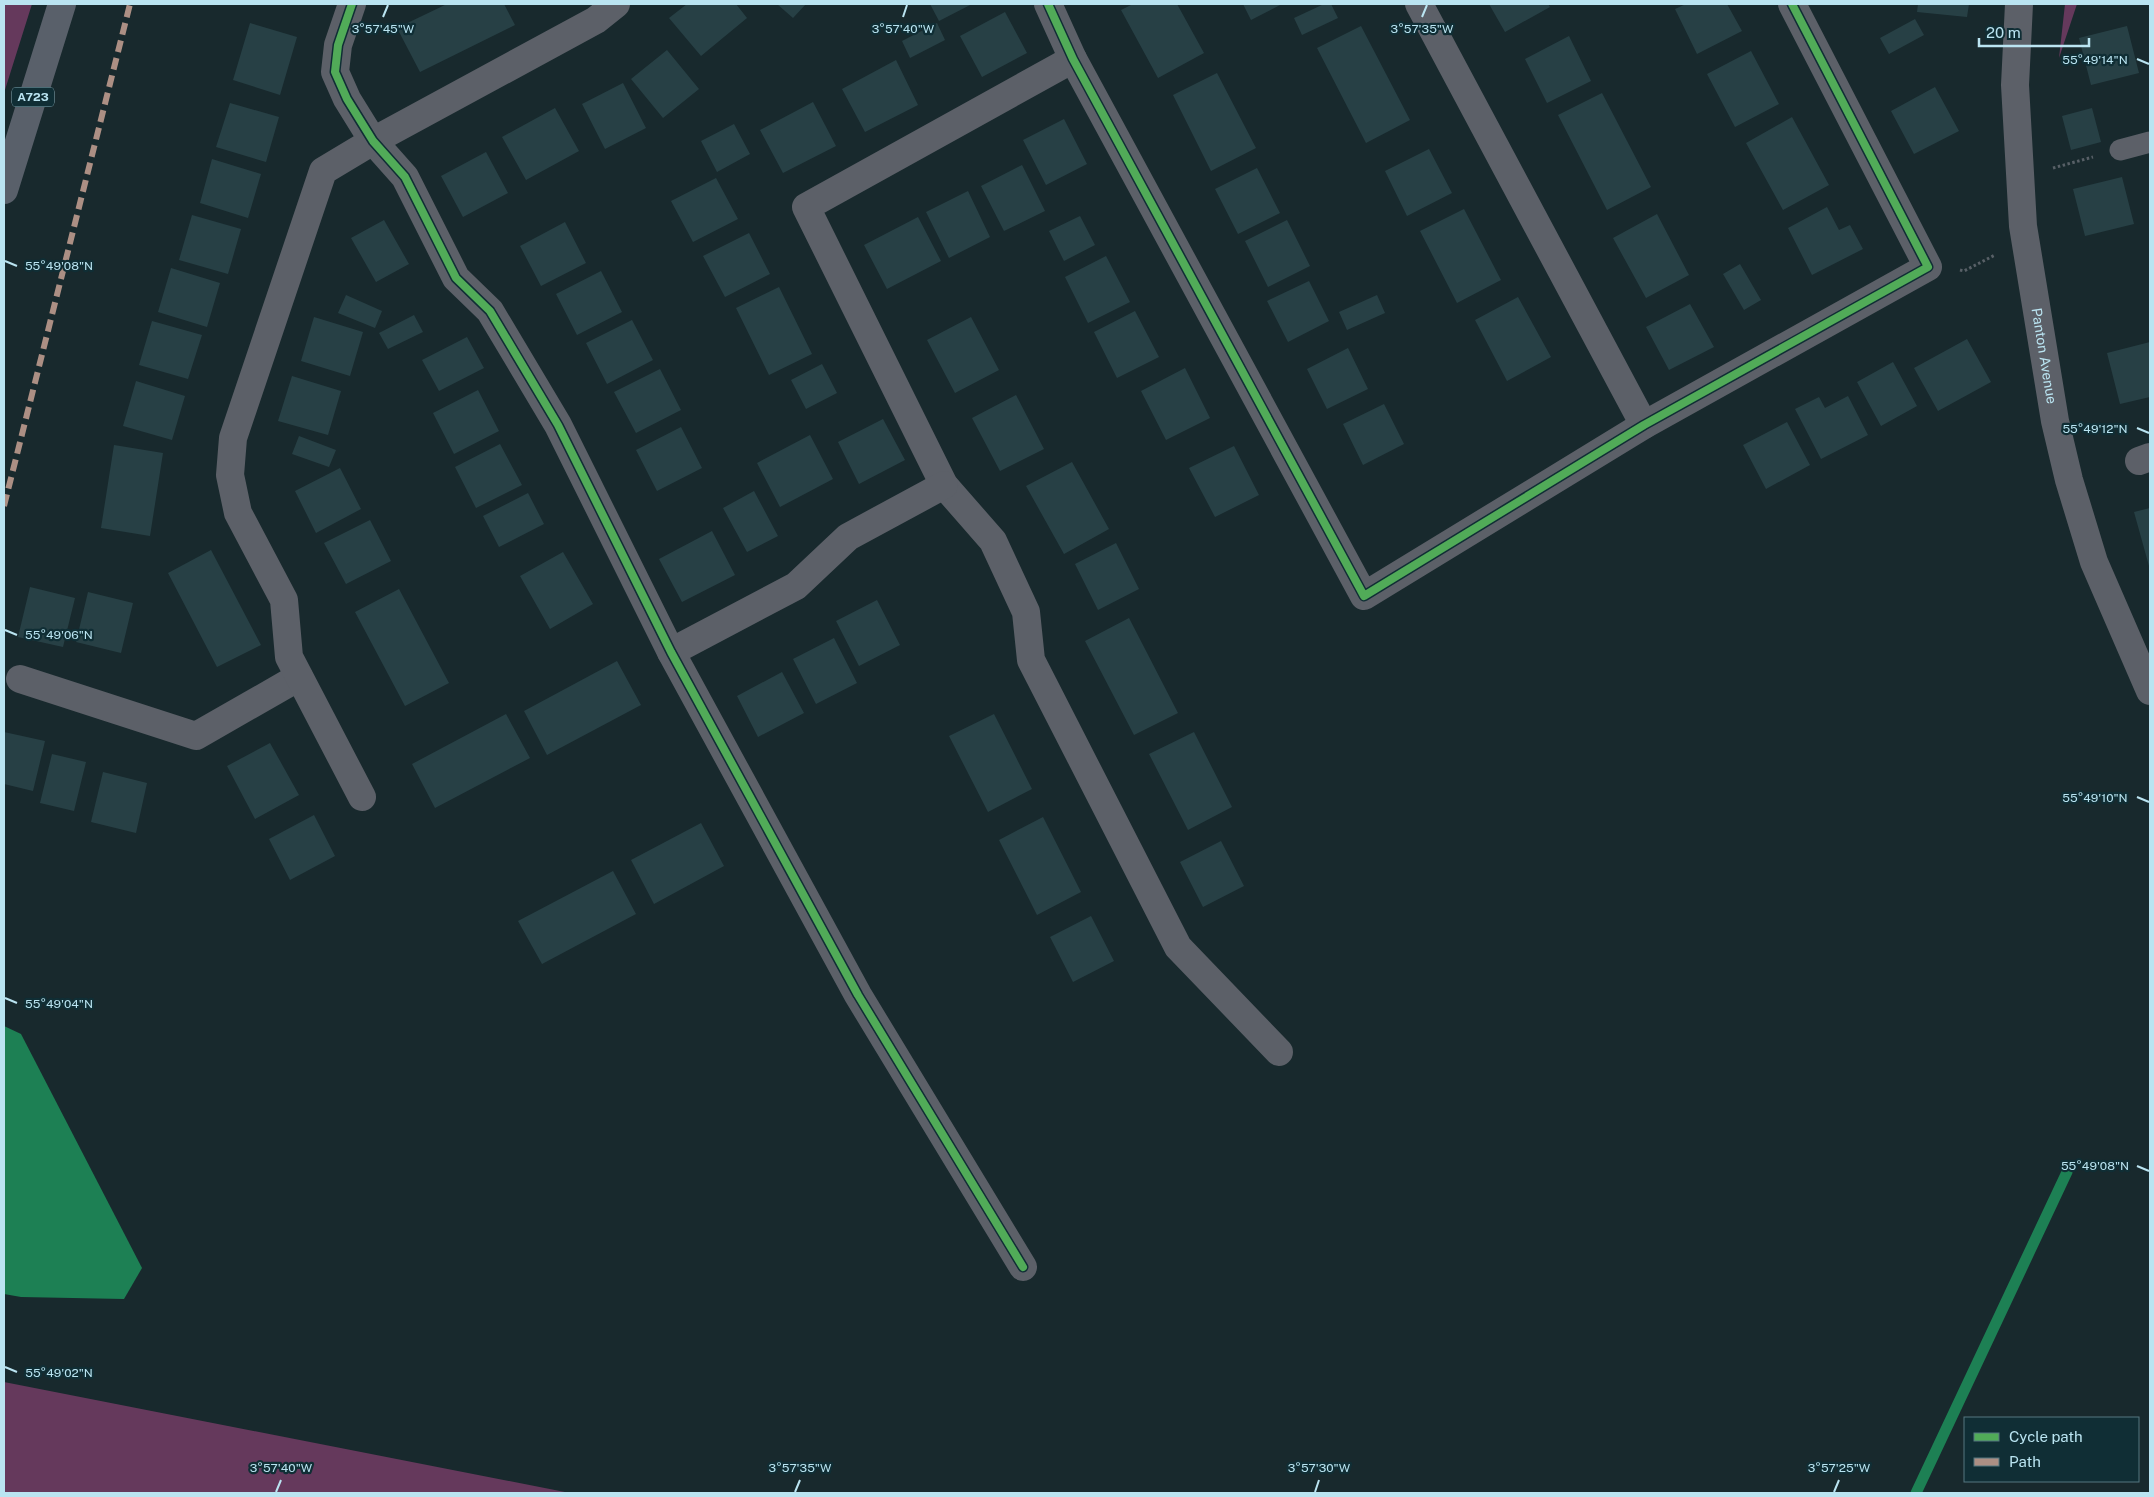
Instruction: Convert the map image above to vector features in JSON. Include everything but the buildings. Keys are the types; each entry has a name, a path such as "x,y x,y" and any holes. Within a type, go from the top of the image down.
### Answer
{"main road":[{"name":"A723","path":"4,190 62,4"}],"street":[{"path":"352,4 338,46 335,72 346,99 373,141 405,177 456,278 490,311 558,424 672,652 858,995 1023,1267"},
{"path":"362,797 288,657 284,600 238,513 230,475 233,438 323,171 373,141 596,20 616,4"},
{"path":"1048,4 1073,59 1364,596 1644,426 1928,267 1792,4"},
{"path":"1419,4 1644,426"},
{"name":"Panton Avenue","path":"2019,4 2015,86 2025,240 2054,421 2069,480 2094,562 2150,690"},
{"path":"1073,59 806,207 944,485 993,541 1026,612 1031,660 1178,947 1279,1052"},
{"path":"672,652 796,586 848,537 944,485"},
{"path":"20,679 196,736 299,677"}],"lane":[{"path":"2120,150 2150,142"}],"path":[{"path":"2020,177 2120,150"},
{"path":"2052,159 2052,168"},
{"path":"1928,267 1964,271 2025,240"}],"shaded area":[{"path":"4,4 32,4 4,93"},
{"path":"2065,4 2077,4 2059,58"},
{"path":"4,1026 21,1034 142,1268 124,1299 21,1297 4,1294"},
{"path":"4,1382 570,1493 4,1493"}],"waterway":[{"path":"1916,1493 2067,1172"}],"marked path":[{"path":"4,506 130,4"}],"cycle path":[{"path":"352,4 338,45 335,72 347,99 373,141 405,177 456,278 490,311 558,425 671,652 858,995 1023,1267"},
{"path":"1048,4 1073,59 1364,596 1644,425 1928,267 1792,4"}]}
